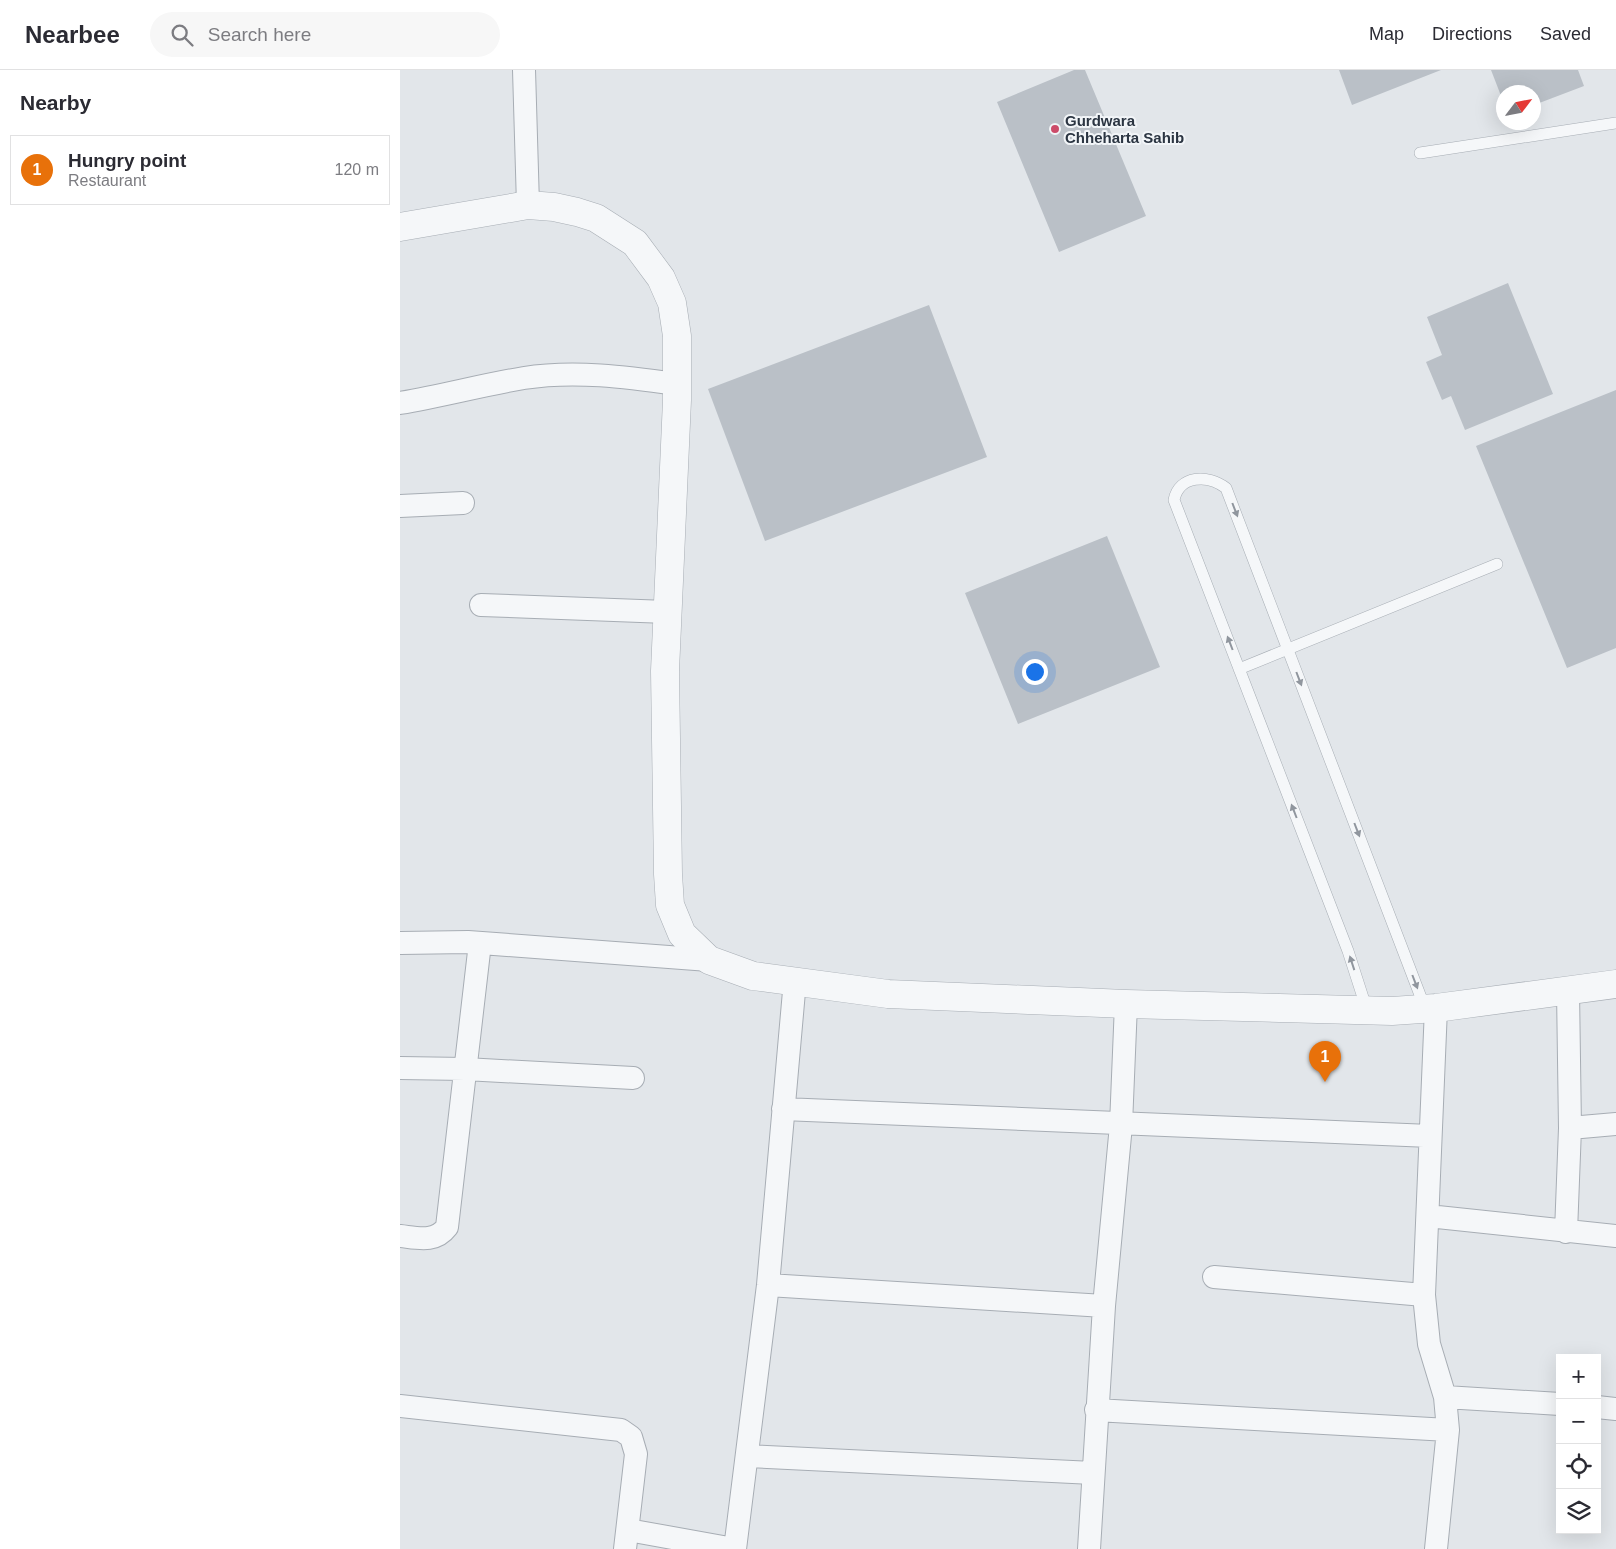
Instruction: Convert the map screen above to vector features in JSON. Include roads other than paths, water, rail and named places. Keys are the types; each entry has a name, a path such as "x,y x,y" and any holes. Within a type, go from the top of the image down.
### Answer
{"street":[{"path":"524,70 528,205"},
{"path":"400,227 528,205 554,206 596,218 635,242 661,278 672,303 677,336 665,671 670,905 682,934 708,960"},
{"path":"400,403 525,378 572,375 615,376 676,384"},
{"path":"400,506 463,503"},
{"path":"481,605 667,612"},
{"path":"400,943 480,943 708,960 752,976 795,980 888,994 1126,1004 1367,1010 1431,1008 1568,992 1616,984"},
{"path":"400,1236 430,1239 441,1234 447,1227 480,943"},
{"path":"400,1406 621,1430 631,1437 636,1454 627,1539 735,1549 768,1285 795,980"},
{"path":"1566,1232 1570,1128 1568,992"},
{"path":"1089,1549 1096,1410 1121,1124 1126,1004"},
{"path":"1431,1008 1430,1136 1424,1295 1430,1344 1445,1397 1448,1430 1436,1549"},
{"path":"400,1068 465,1069 633,1078"},
{"path":"783,1109 1430,1136"},
{"path":"1570,1128 1616,1124"},
{"path":"1428,1216 1616,1236"},
{"path":"1214,1278 1424,1295"},
{"path":"768,1285 1104,1306"},
{"path":"1445,1397 1556,1404"},
{"path":"1601,1407 1616,1409"},
{"path":"1096,1410 1448,1430"},
{"path":"747,1456 1093,1473"}],"lane":[{"path":"1420,153 1616,123"},
{"path":"1367,1010 1348,951 1174,500 1176,490 1184,483 1204,478 1218,482 1226,488 1288,650 1431,1008"},
{"path":"1239,669 1497,564"}],"place":[{"name":"Gurdwara Chheharta Sahib","path":"1055,129"},
{"name":"Hungry point","path":"1325,1082"}]}
